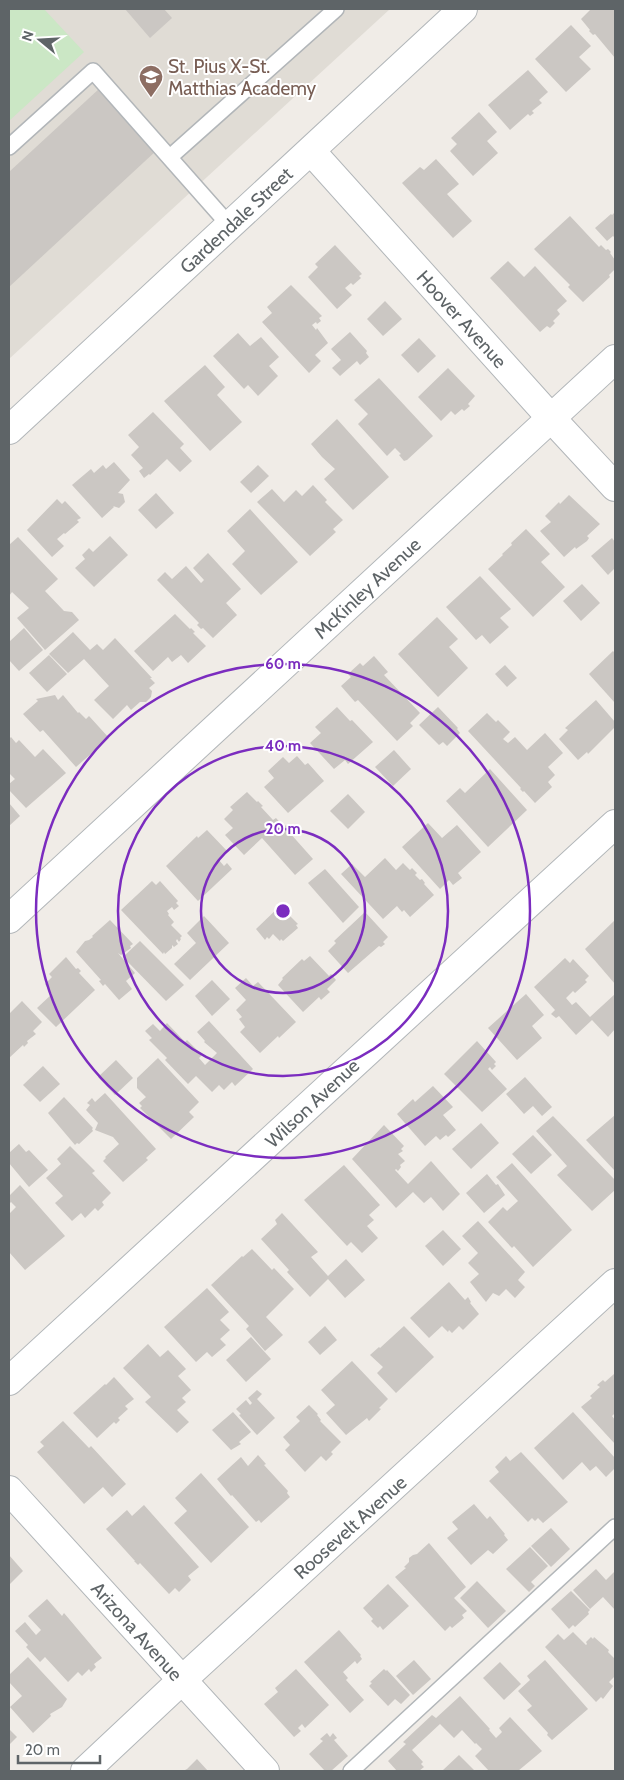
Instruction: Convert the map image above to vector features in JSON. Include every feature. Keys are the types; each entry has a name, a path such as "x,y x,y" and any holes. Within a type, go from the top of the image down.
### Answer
{"street":[{"name":"Gardendale Street","path":"9,430 463,9"},
{"name":"Hoover Avenue","path":"311,151 615,487"},
{"name":"McKinley Avenue","path":"9,919 615,359"},
{"name":"Wilson Avenue","path":"9,1381 615,824"},
{"name":"Roosevelt Avenue","path":"85,1771 615,1283"},
{"name":"Arizona Avenue","path":"9,1490 265,1771"}],"lane":[{"path":"170,157 336,9"},
{"path":"9,147 93,71 230,226"},
{"path":"351,1771 615,1527"}],"shaded area":[{"name":"St. Pius X-St. Matthias Academy","path":"9,9 390,9 9,359"}],"green space":[{"path":"9,9 44,9 84,52 9,121"}],"building":[{"path":"125,9 164,9 172,18 150,38"},
{"path":"591,9 615,9 615,58 595,34 593,35 589,31 581,19"},
{"path":"571,25 591,46 579,57 591,69 566,92 535,59"},
{"path":"528,70 548,92 539,100 542,103 532,111 534,113 530,116 528,114 510,130 488,105"},
{"path":"100,88 157,150 9,287 9,172"},
{"path":"479,112 497,132 487,141 498,153 473,176 450,151 457,144 451,138"},
{"path":"436,159 459,184 447,194 472,221 453,238 402,183 420,167 424,170"},
{"path":"615,212 615,238 613,236 607,241 595,228"},
{"path":"570,216 599,247 601,245 606,250 608,249 615,260 615,269 609,275 610,277 583,302 568,287 570,285 534,249"},
{"path":"335,245 362,274 359,276 361,278 353,285 351,283 345,288 352,295 337,309 308,277 318,267 315,264"},
{"path":"508,261 524,277 535,266 567,301 557,310 560,314 553,321 555,323 550,328 547,326 540,332 490,278"},
{"path":"291,285 322,316 319,318 321,321 312,325 316,330 317,328 328,343 315,355 321,361 309,373 262,322 272,313 267,307"},
{"path":"385,301 402,319 383,336 367,319"},
{"path":"350,332 367,351 366,353 369,357 360,365 357,361 340,376 332,368 341,360 331,349"},
{"path":"238,333 250,346 261,337 279,357 269,366 278,376 258,396 248,385 244,389 213,356"},
{"path":"419,338 436,356 418,373 401,355"},
{"path":"205,365 225,387 217,395 242,422 210,451 164,401"},
{"path":"448,368 475,396 468,404 470,406 464,411 462,409 455,415 451,411 441,421 418,397"},
{"path":"379,378 433,436 404,461 399,455 401,454 395,448 387,456 358,424 368,414 354,400"},
{"path":"153,412 184,444 180,448 192,461 180,472 167,459 150,475 144,478 139,471 143,468 131,455 139,447 128,435"},
{"path":"337,419 389,477 353,510 324,479 335,469 311,444"},
{"path":"114,462 130,480 118,493 123,494 125,502 119,508 113,506 102,518 72,485 91,469 94,473 103,465 106,469"},
{"path":"258,465 269,476 251,493 240,482"},
{"path":"313,485 327,500 325,502 343,520 333,529 336,532 310,556 257,502 272,489 284,502 296,490 302,496"},
{"path":"156,493 174,513 156,529 138,510"},
{"path":"569,495 600,524 587,536 589,538 587,541 576,549 575,547 564,557 540,531 551,522 545,516"},
{"path":"57,499 62,504 65,501 81,518 77,520 79,522 57,539 64,546 52,557 27,530"},
{"path":"250,509 298,562 261,595 232,564 245,551 227,531"},
{"path":"526,529 550,554 541,562 565,587 533,617 488,569"},
{"path":"110,536 128,555 94,587 75,568 85,559 82,555 89,548 93,552"},
{"path":"18,537 58,579 45,591 64,611 72,612 79,620 45,650 17,618 29,608 12,592 9,596 9,545"},
{"path":"612,538 615,542 615,568 608,575 591,556"},
{"path":"208,553 241,589 226,603 237,615 213,638 197,625 199,623 157,580 165,572 172,579 186,566 201,583 204,580 193,568"},
{"path":"480,576 511,609 500,618 509,627 490,644 482,635 476,640 446,607"},
{"path":"582,584 600,603 581,621 563,601"},
{"path":"175,614 195,632 193,633 206,646 188,663 181,655 172,662 168,657 153,671 134,651"},
{"path":"437,617 458,639 449,647 468,668 438,697 398,654"},
{"path":"24,628 43,650 19,671 9,660 9,642"},
{"path":"73,632 90,650 97,644 103,650 115,638 152,678 150,678 155,683 149,688 152,691 151,697 146,702 140,702 131,710 127,705 113,719 94,700 109,686 84,659 68,673 49,654"},
{"path":"613,651 615,653 615,703 589,674"},
{"path":"49,655 67,674 47,692 29,673"},
{"path":"374,656 388,672 384,675 420,713 410,723 413,726 397,741 358,700 355,702 341,686 351,677 348,674 360,663 363,666"},
{"path":"505,665 517,678 507,687 495,674"},
{"path":"55,695 58,700 63,695 78,713 86,719 89,716 109,738 76,767 43,730 40,732 23,714 38,701 36,699"},
{"path":"596,700 615,722 615,727 588,754 587,752 578,760 559,739 568,730 565,728"},
{"path":"337,707 373,742 348,764 345,760 334,769 310,743 321,733 315,727"},
{"path":"438,707 458,728 460,733 447,746 443,742 439,745 419,725"},
{"path":"487,713 496,722 498,720 510,732 503,739 508,743 515,737 527,750 545,733 563,753 548,767 555,775 548,782 552,787 535,803 468,731"},
{"path":"11,737 16,743 19,740 35,757 43,749 66,773 26,808 9,790 9,784 15,779 9,773 9,739"},
{"path":"394,750 411,769 393,786 375,767"},
{"path":"297,756 305,765 308,763 324,781 288,813 264,787 274,778 268,771 283,757 289,763"},
{"path":"490,769 527,810 488,847 446,801 460,788 465,793"},
{"path":"247,792 263,806 261,807 273,820 276,818 284,827 286,825 290,830 289,832 313,859 295,875 262,838 244,855 225,835 233,828 224,819 233,810 230,807"},
{"path":"348,794 365,812 348,829 330,811"},
{"path":"9,803 20,816 9,826"},
{"path":"428,823 442,838 457,825 481,852 458,873 462,878 453,885 449,880 440,889 402,847"},
{"path":"207,830 227,851 218,859 224,866 227,863 232,869 198,901 166,866 197,836 198,838"},
{"path":"385,858 396,870 403,863 410,870 412,868 417,873 415,875 420,880 422,879 434,895 410,917 397,906 383,919 341,874 352,864 365,877"},
{"path":"325,869 359,907 343,923 308,883"},
{"path":"152,881 156,885 160,881 178,901 176,903 179,906 174,910 172,907 167,911 174,922 171,925 182,936 179,942 177,939 176,941 178,944 174,947 172,945 172,948 165,954 121,910"},
{"path":"280,906 298,924 296,925 298,928 283,941 281,939 280,941 273,934 269,939 267,937 265,940 256,929"},
{"path":"365,912 388,937 383,942 385,944 381,947 379,946 348,973 328,951 336,943 334,941"},
{"path":"204,916 229,943 190,980 174,964 196,943 187,933"},
{"path":"110,920 133,944 130,946 131,948 121,955 118,953 135,973 126,981 132,989 119,1000 105,984 103,986 99,981 101,980 76,952 85,941 93,937"},
{"path":"615,920 615,984 585,949"},
{"path":"140,941 184,985 166,1001 123,957"},
{"path":"310,956 329,976 331,974 336,980 327,989 330,992 321,1000 319,997 303,1012 278,985 282,978 302,959 304,961"},
{"path":"66,957 76,969 78,968 81,971 79,973 95,990 56,1027 37,1008 52,994 45,984 52,977 49,974"},
{"path":"565,958 570,963 573,959 589,976 585,980 587,982 566,998 572,1005 576,1002 590,1017 615,994 615,1029 608,1037 592,1020 576,1035 559,1016 556,1018 551,1014 555,1010 534,987"},
{"path":"246,978 253,986 258,982 296,1022 260,1053 240,1032 245,1027 239,1019 242,1017 236,1010 246,1000 235,988"},
{"path":"212,980 230,999 212,1016 195,996"},
{"path":"526,994 544,1015 532,1026 542,1038 517,1060 488,1028"},
{"path":"22,1001 42,1022 33,1031 36,1034 27,1041 28,1043 24,1047 23,1045 9,1058 9,1014"},
{"path":"209,1021 253,1069 235,1086 232,1082 224,1090 219,1085 212,1092 196,1076 188,1084 165,1060 167,1058 149,1040 152,1038 145,1031 153,1024 160,1031 167,1023 185,1042 187,1040 202,1055 199,1058 205,1065 217,1053 204,1042 197,1032"},
{"path":"477,1041 496,1062 494,1064 496,1066 492,1070 490,1067 488,1069 507,1089 482,1112 444,1074"},
{"path":"158,1058 199,1102 189,1112 194,1117 171,1139 140,1108 142,1106 139,1103 146,1097 137,1088 137,1078"},
{"path":"116,1060 133,1078 115,1095 98,1077"},
{"path":"43,1066 60,1084 40,1102 23,1085"},
{"path":"525,1077 552,1107 542,1116 533,1106 524,1114 506,1094"},
{"path":"433,1086 453,1107 443,1115 456,1130 448,1137 446,1135 440,1140 436,1136 425,1146 397,1114 413,1099 415,1102"},
{"path":"105,1093 156,1149 146,1158 148,1160 123,1182 103,1161 119,1144 113,1137 95,1130 98,1123 86,1110 90,1105 87,1103 92,1098 95,1102"},
{"path":"64,1097 93,1128 93,1131 79,1144 75,1145 48,1113"},
{"path":"615,1115 615,1171 586,1140"},
{"path":"553,1116 615,1180 615,1190 592,1211 557,1175 567,1166 536,1131"},
{"path":"481,1123 499,1143 471,1169 452,1149"},
{"path":"384,1125 404,1146 401,1149 403,1151 398,1154 405,1161 400,1165 401,1167 398,1171 395,1170 408,1184 431,1161 460,1194 443,1211 431,1197 424,1203 413,1192 396,1208 352,1159"},
{"path":"533,1135 552,1155 531,1174 512,1154"},
{"path":"19,1144 26,1152 29,1150 48,1170 29,1187 9,1163 9,1153"},
{"path":"70,1146 95,1171 92,1173 111,1193 102,1202 104,1205 98,1211 95,1208 85,1218 81,1213 72,1221 55,1203 63,1196 46,1178 61,1164 57,1159"},
{"path":"512,1163 572,1230 533,1267 488,1222 503,1207 507,1211 518,1201 496,1177"},
{"path":"344,1165 380,1205 369,1215 374,1220 367,1226 378,1238 362,1253 351,1242 347,1246 304,1200"},
{"path":"487,1174 496,1185 498,1184 505,1195 484,1213 466,1193"},
{"path":"20,1185 65,1236 25,1270 9,1252 9,1214 16,1207 11,1202 9,1204 9,1196"},
{"path":"282,1213 318,1252 311,1257 328,1276 346,1259 365,1280 345,1298 328,1279 310,1297 261,1239 277,1224 275,1220"},
{"path":"478,1221 525,1272 518,1280 525,1287 515,1298 506,1289 499,1296 493,1293 486,1302 470,1282 479,1274 468,1263 478,1253 462,1236"},
{"path":"443,1230 461,1249 443,1266 425,1246"},
{"path":"252,1249 294,1289 266,1317 283,1335 265,1351 246,1329 249,1326 211,1285"},
{"path":"449,1282 465,1300 468,1297 470,1303 479,1314 463,1330 459,1326 452,1333 442,1326 429,1338 410,1318"},
{"path":"207,1288 229,1312 220,1320 230,1330 220,1339 226,1345 212,1357 207,1352 196,1362 164,1327"},
{"path":"325,1326 337,1340 320,1355 308,1342"},
{"path":"404,1326 434,1357 396,1393 377,1373 383,1367 370,1355"},
{"path":"251,1337 271,1359 246,1382 226,1360"},
{"path":"148,1344 160,1357 168,1350 186,1369 178,1376 191,1390 182,1398 186,1402 177,1410 189,1422 177,1433 145,1402 151,1397 123,1368"},
{"path":"352,1361 388,1399 369,1421 367,1418 346,1435 326,1413 335,1405 321,1390"},
{"path":"614,1374 615,1413 612,1416 615,1420 615,1444 581,1407 592,1398 590,1396 600,1387 597,1385 603,1380 605,1382"},
{"path":"114,1377 134,1399 125,1406 128,1409 118,1418 120,1420 116,1424 114,1422 97,1438 73,1413"},
{"path":"257,1390 262,1394 257,1399 275,1418 257,1435 236,1409 246,1400 250,1405 252,1403 248,1398"},
{"path":"309,1405 318,1414 320,1421 341,1442 331,1452 333,1454 326,1461 321,1456 305,1472 285,1450 290,1445 283,1437 300,1421 296,1417"},
{"path":"233,1412 251,1432 239,1442 241,1444 231,1450 212,1430"},
{"path":"573,1412 615,1458 615,1468 606,1477 596,1466 590,1471 582,1462 563,1480 534,1448"},
{"path":"63,1421 89,1448 91,1446 126,1484 112,1497 103,1487 84,1504 37,1452 44,1446 40,1442"},
{"path":"521,1452 568,1502 543,1523 538,1518 535,1521 532,1518 528,1522 489,1481 499,1472 495,1467 506,1456 510,1461"},
{"path":"258,1455 266,1464 264,1465 288,1491 287,1493 290,1497 261,1523 259,1520 256,1522 217,1479 241,1457 248,1466"},
{"path":"201,1473 249,1527 211,1563 174,1523 187,1511 175,1498"},
{"path":"474,1504 487,1519 490,1516 508,1540 493,1554 488,1550 471,1565 447,1538 458,1529 452,1522"},
{"path":"144,1505 199,1567 188,1576 191,1580 179,1592 175,1588 169,1594 140,1563 138,1565 134,1561 106,1529 127,1510 132,1516"},
{"path":"551,1528 570,1549 551,1567 531,1546"},
{"path":"429,1543 466,1587 454,1598 467,1611 462,1615 464,1618 445,1631 395,1577 406,1568 404,1567 409,1562 409,1558 417,1554"},
{"path":"530,1547 548,1566 531,1582 535,1586 529,1592 506,1569"},
{"path":"9,1555 23,1571 9,1585"},
{"path":"596,1569 606,1580 615,1571 615,1610 603,1597 590,1609 573,1590"},
{"path":"477,1581 506,1611 488,1628 460,1598"},
{"path":"388,1584 409,1606 383,1630 371,1621 373,1619 363,1608"},
{"path":"571,1591 590,1610 589,1614 575,1627 573,1625 569,1629 551,1609"},
{"path":"47,1599 62,1616 64,1613 102,1658 94,1664 96,1667 91,1672 89,1669 82,1676 78,1672 68,1682 45,1657 40,1662 15,1631 25,1622 36,1635 41,1630 28,1616"},
{"path":"339,1630 361,1655 362,1659 357,1664 355,1661 343,1672 348,1678 346,1680 364,1700 350,1713 304,1662"},
{"path":"573,1632 586,1645 586,1642 591,1637 593,1639 594,1637 609,1650 608,1652 615,1659 615,1676 609,1682 613,1686 603,1699 601,1697 596,1702 545,1647 558,1634 564,1640"},
{"path":"28,1657 67,1699 62,1707 50,1714 51,1716 33,1733 10,1707 22,1696 9,1682 9,1675"},
{"path":"414,1660 431,1679 413,1695 396,1676"},
{"path":"545,1660 588,1709 552,1740 527,1710 532,1706 518,1691 530,1680 527,1676"},
{"path":"500,1662 521,1684 504,1700 483,1678"},
{"path":"296,1669 329,1705 305,1728 302,1724 298,1728 301,1731 294,1737 264,1704 278,1692 275,1688"},
{"path":"384,1669 410,1695 401,1704 395,1699 388,1706 369,1686 372,1683 370,1682"},
{"path":"460,1696 496,1738 502,1732 499,1728 510,1717 542,1751 518,1771 489,1771 475,1756 482,1749 476,1743 462,1730 454,1738 440,1724 412,1750 423,1762 421,1764 424,1767 419,1771 397,1771 388,1761 406,1744 403,1742 432,1715 436,1718"},
{"path":"9,1729 17,1737 9,1745"},
{"path":"327,1733 330,1737 333,1733 337,1738 334,1740 348,1756 331,1771 325,1771 309,1754 323,1741 320,1739"},
{"path":"459,1755 475,1771 442,1771"},
{"path":"197,1759 208,1771 183,1771 187,1769"}],"place":[{"name":"St. Pius X-St. Matthias Academy","path":"151,98"}]}
